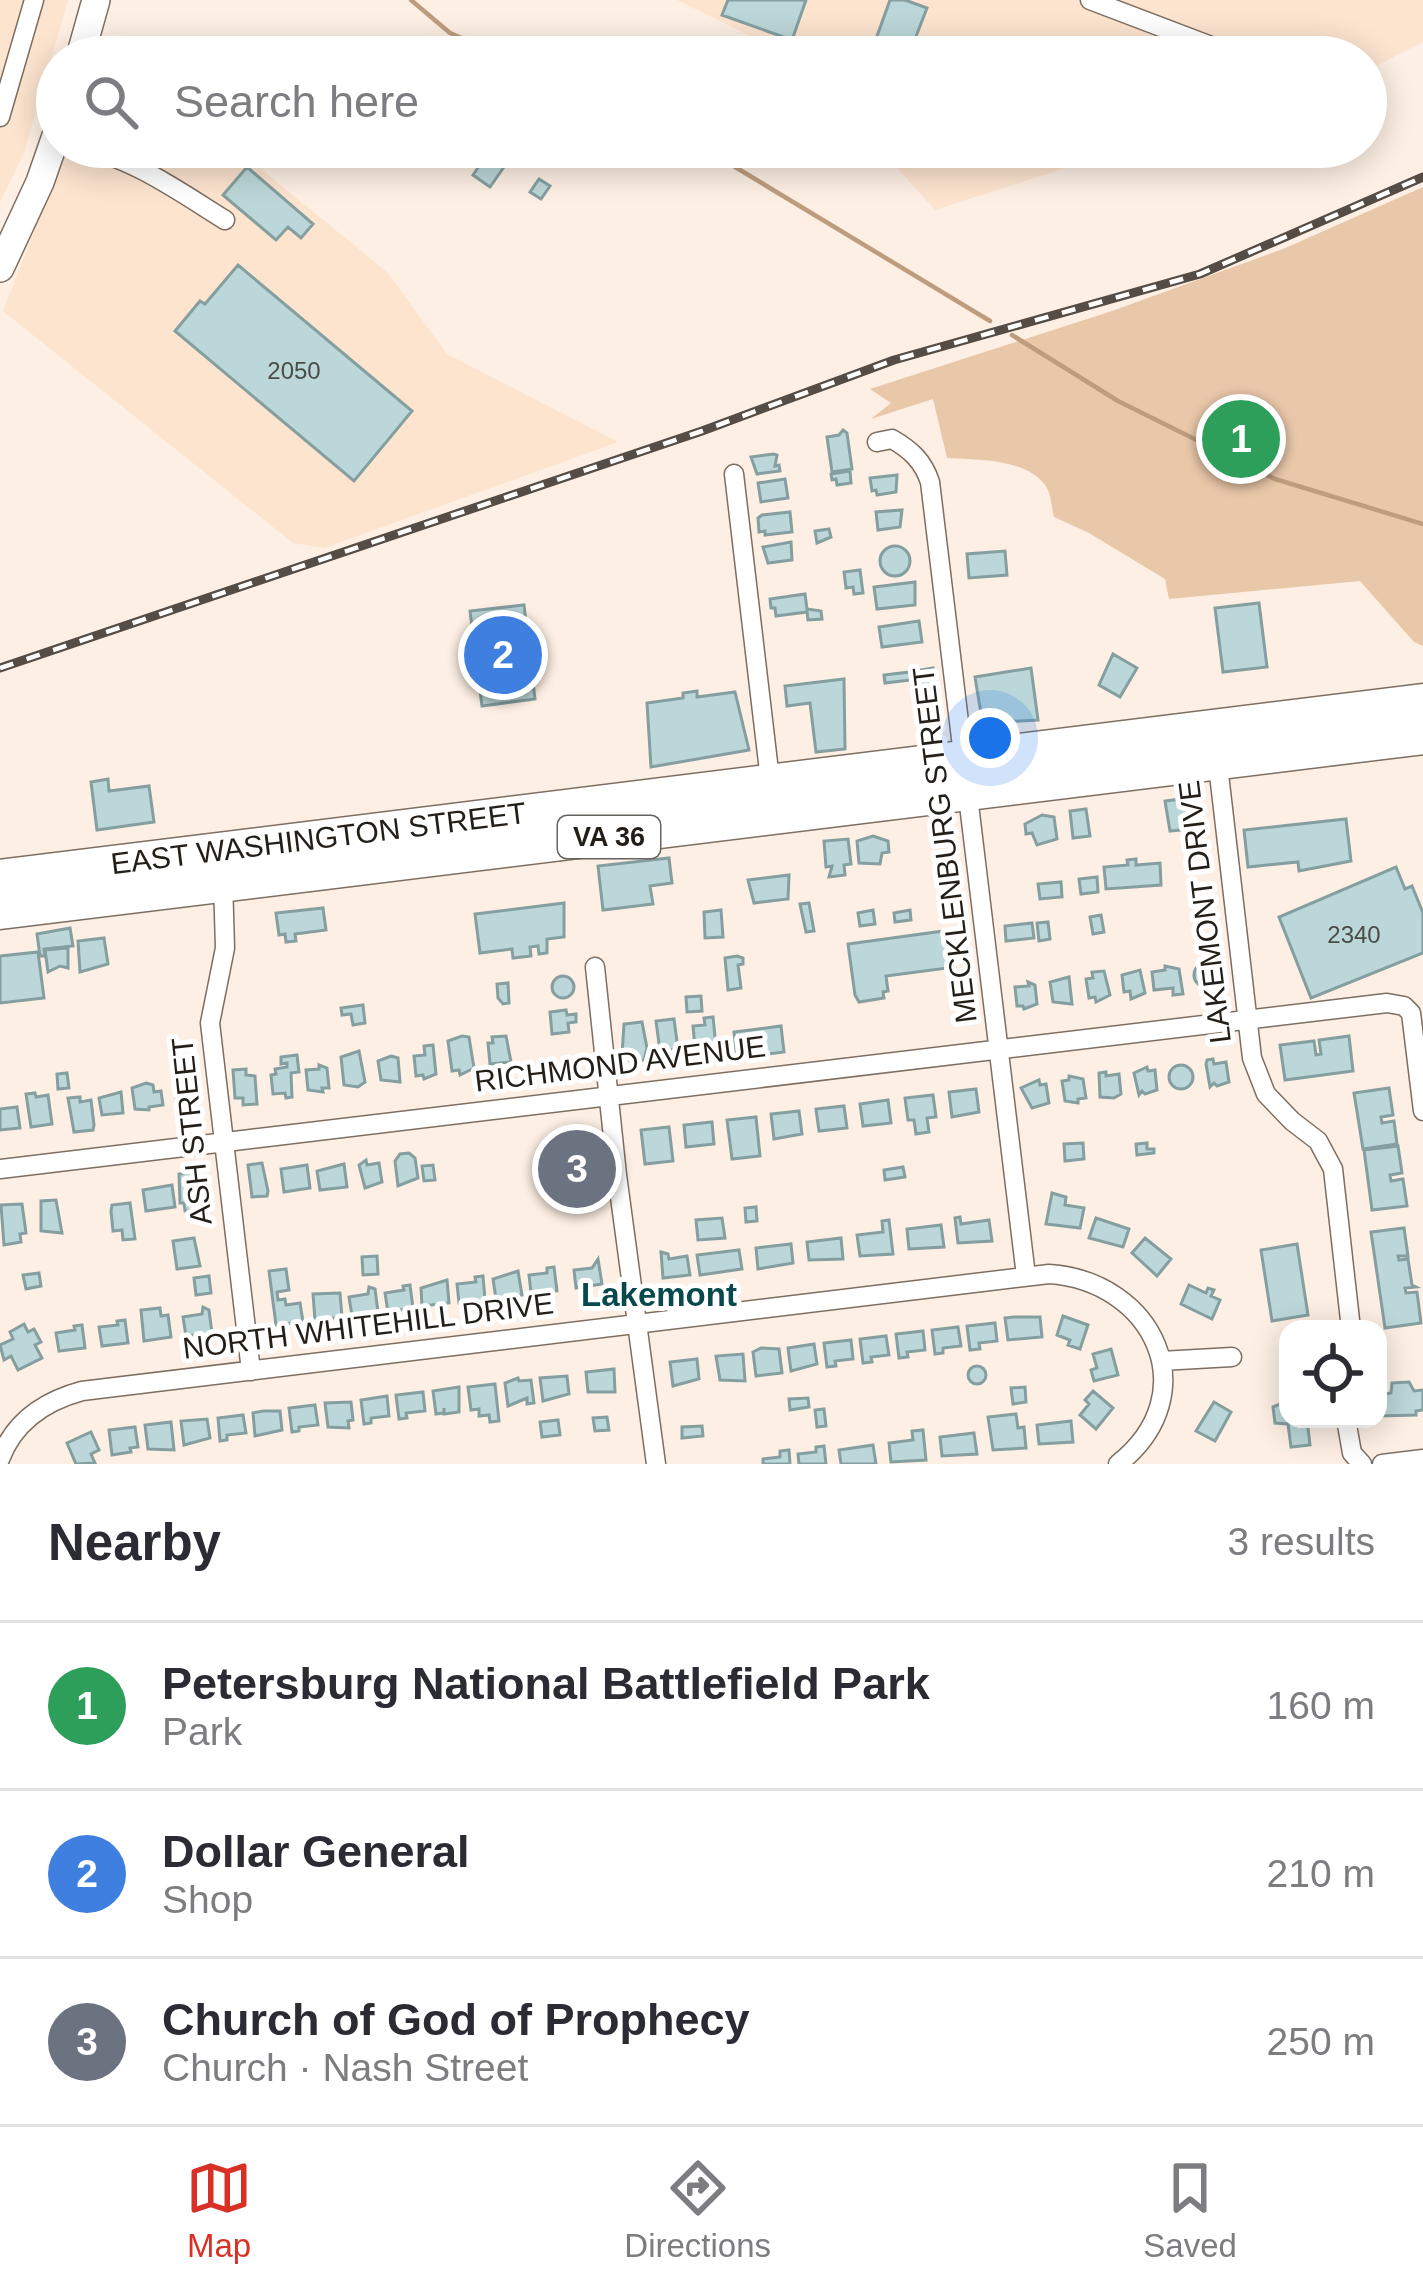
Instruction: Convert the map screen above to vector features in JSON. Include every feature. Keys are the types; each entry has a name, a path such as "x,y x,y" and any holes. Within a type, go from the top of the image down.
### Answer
{"highway":[{"name":"EAST WASHINGTON STREET","path":"1215,745 1423,701"},
{"name":"EAST WASHINGTON STREET","path":"0,911 222,868 1215,745 1423,736"},
{"name":"EAST WASHINGTON STREET","path":"0,878 222,868"}],"main road":[{"path":"86,36 97,0"},
{"path":"0,268 48,168"}],"street":[{"path":"0,117 34,0"},
{"path":"1090,0 1185,36"},
{"path":"135,168 225,220"},
{"name":"MECKLENBURG STREET","path":"877,442 892,439 907,448 930,482 1026,1276"},
{"path":"734,474 772,800"},
{"name":"LAKEMONT DRIVE","path":"1215,745 1257,1076 1266,1094 1314,1137 1333,1169 1350,1320"},
{"name":"ASH STREET","path":"222,868 225,948 210,1023 251,1371"},
{"path":"596,967 656,1464"},
{"name":"RICHMOND AVENUE","path":"0,1169 1387,1003 1404,1006 1411,1013 1423,1111"},
{"name":"NORTH WHITEHILL DRIVE","path":"0,1459 29,1416 66,1395 1026,1276 1073,1275 1110,1290 1143,1317 1161,1361"},
{"path":"1118,1464 1143,1440 1154,1421 1161,1361 1232,1358"},
{"path":"1348,1428 1352,1453 1362,1464"},
{"path":"1386,1464 1423,1459"}],"shaded area":[{"path":"0,0 68,0 58,36 36,36 36,111 24,153 0,202"},
{"path":"677,0 1423,0 1423,42 1387,60 1387,36 750,36"},
{"path":"59,168 260,168 388,273 447,354 618,442 324,548 293,543 3,311"},
{"path":"897,168 1066,168 935,210"},
{"path":"1423,187 1423,646 1414,642 1360,581 1169,599 1165,579 1054,517 1047,488 1028,471 1002,462 947,458 933,399 871,419 891,403 870,389 1112,311 1283,249"}],"building":[{"path":"728,0 806,0 793,36 722,15"},
{"path":"890,0 927,8 916,36 877,36"},
{"path":"248,168 313,224 301,238 288,227 276,240 223,195"},
{"path":"478,168 503,168 490,187 473,175"},
{"path":"539,179 550,186 541,199 530,192"},
{"path":"238,265 412,411 354,481 175,331"},
{"path":"843,430 852,469 832,472 827,437"},
{"path":"773,454 780,471 757,474 751,457"},
{"path":"850,471 851,483 837,485 832,480 831,474"},
{"path":"897,475 896,492 877,495 872,491 870,478"},
{"path":"785,479 788,498 761,502 758,483"},
{"path":"902,510 900,527 878,530 876,512"},
{"path":"790,512 792,532 759,532 762,515"},
{"path":"829,529 831,537 817,543 815,531"},
{"path":"791,542 792,560 768,563 763,547"},
{"path":"895,546 906,550 910,561 906,572 895,576 884,572 880,561 884,550"},
{"path":"1005,551 1007,575 969,578 967,554"},
{"path":"860,570 863,593 854,594 853,587 846,588 844,572"},
{"path":"915,582 915,605 877,609 874,587"},
{"path":"805,594 807,609 821,611 822,619 808,620 807,612 776,616 771,608 770,599"},
{"path":"1259,603 1267,667 1223,672 1215,608"},
{"path":"524,605 535,699 482,706 470,611"},
{"path":"919,621 922,642 882,647 879,627"},
{"path":"1113,654 1137,668 1120,697 1099,685"},
{"path":"933,668 936,684 924,686 921,670"},
{"path":"1031,668 1038,720 1000,722 1001,729 984,732 975,677"},
{"path":"918,671 919,679 885,683 884,675"},
{"path":"844,679 845,749 816,752 810,703 787,706 785,686"},
{"path":"697,691 697,697 735,692 749,750 651,767 647,703"},
{"path":"108,779 109,791 149,786 154,822 97,830 91,782"},
{"path":"1188,798 1190,829 1170,831 1165,801"},
{"path":"1086,809 1090,836 1073,838 1070,811"},
{"path":"1042,815 1054,817 1057,839 1037,845 1032,833 1026,834 1025,824"},
{"path":"1346,819 1351,861 1299,871 1298,862 1248,867 1244,830"},
{"path":"873,836 888,841 889,852 882,853 880,864 859,863 857,841"},
{"path":"848,839 851,864 844,865 845,875 829,877 832,866 826,867 824,841"},
{"path":"669,858 672,883 650,886 653,904 603,910 598,866"},
{"path":"1136,859 1136,865 1160,863 1161,885 1106,889 1104,867 1128,865 1127,860"},
{"path":"1396,867 1405,889 1412,886 1423,913 1423,953 1311,998 1279,917"},
{"path":"789,875 788,899 754,903 748,880"},
{"path":"1097,877 1098,892 1081,894 1079,879"},
{"path":"1061,882 1062,897 1040,899 1038,884"},
{"path":"564,903 564,937 547,939 547,953 539,954 538,946 530,947 531,956 513,958 512,949 480,953 475,914"},
{"path":"809,903 814,931 806,932 800,904"},
{"path":"323,908 326,930 295,934 296,941 286,942 285,934 279,935 276,913"},
{"path":"721,910 723,937 705,938 704,912"},
{"path":"873,910 875,924 860,926 858,913"},
{"path":"910,910 911,920 895,922 894,913"},
{"path":"1101,915 1104,932 1093,934 1090,917"},
{"path":"1048,922 1050,939 1039,941 1037,923"},
{"path":"1032,923 1034,938 1006,941 1005,926"},
{"path":"70,928 73,946 44,949 45,956 40,956 37,934"},
{"path":"951,930 955,967 886,976 884,998 859,1002 848,944"},
{"path":"104,938 108,964 80,972 78,941"},
{"path":"68,948 68,968 48,972 45,950"},
{"path":"38,952 44,998 0,1003 0,956"},
{"path":"725,958 743,958 738,965 741,988 728,990"},
{"path":"1206,963 1215,966 1215,984 1206,987 1197,984 1194,975 1197,966"},
{"path":"1165,966 1179,969 1183,994 1173,995 1173,988 1154,990 1152,972 1165,970"},
{"path":"1140,970 1145,993 1131,999 1130,991 1124,992 1122,975"},
{"path":"1104,971 1110,995 1096,1002 1095,997 1089,998 1086,979 1093,978 1092,972"},
{"path":"563,976 574,987 563,998 552,987"},
{"path":"1069,977 1072,1004 1053,1002 1050,982"},
{"path":"1028,982 1035,985 1037,1004 1024,1009 1017,1006 1015,987 1029,986"},
{"path":"508,983 509,1003 503,1004 497,984"},
{"path":"701,996 702,1011 687,1012 686,997"},
{"path":"363,1005 365,1023 353,1025 351,1014 342,1015 341,1008"},
{"path":"566,1010 567,1015 576,1014 576,1022 568,1023 569,1032 552,1034 550,1012"},
{"path":"713,1017 716,1046 713,1052 701,1053 701,1048 695,1048 693,1026 705,1025 704,1018"},
{"path":"674,1019 678,1049 660,1051 656,1021"},
{"path":"642,1022 647,1048 644,1060 630,1061 629,1055 622,1055 624,1024"},
{"path":"781,1026 784,1052 737,1058 734,1032"},
{"path":"506,1036 511,1062 490,1064 488,1043 493,1043 492,1037"},
{"path":"1349,1036 1353,1071 1285,1080 1280,1045 1314,1041 1316,1055 1321,1054 1319,1040"},
{"path":"469,1037 474,1068 460,1075 459,1070 452,1071 448,1041"},
{"path":"433,1045 436,1074 424,1079 416,1076 414,1056 425,1055 424,1046"},
{"path":"359,1051 365,1082 358,1087 344,1085 341,1057"},
{"path":"297,1055 299,1072 291,1073 292,1097 273,1094 271,1075 287,1067 281,1064 281,1057"},
{"path":"398,1058 400,1082 381,1080 378,1061"},
{"path":"1213,1059 1214,1064 1226,1062 1229,1082 1210,1087 1206,1064"},
{"path":"192,1063 197,1104 185,1110 184,1105 177,1107 173,1071"},
{"path":"319,1065 327,1068 329,1088 308,1090 306,1070 319,1069"},
{"path":"1181,1065 1193,1077 1181,1089 1169,1077"},
{"path":"1147,1067 1155,1070 1157,1090 1139,1095 1134,1073"},
{"path":"246,1069 246,1075 255,1076 257,1104 243,1105 243,1098 235,1098 233,1070"},
{"path":"1106,1072 1106,1076 1119,1074 1121,1094 1114,1098 1100,1097 1099,1073"},
{"path":"67,1073 69,1088 58,1089 57,1074"},
{"path":"1069,1076 1083,1079 1086,1098 1078,1103 1065,1101 1062,1081"},
{"path":"1039,1080 1040,1085 1046,1084 1049,1103 1032,1108 1021,1088"},
{"path":"153,1085 154,1092 161,1091 163,1105 135,1109 132,1088"},
{"path":"1389,1088 1393,1115 1381,1117 1382,1123 1394,1121 1397,1144 1363,1149 1354,1093"},
{"path":"976,1089 979,1112 952,1117 949,1092"},
{"path":"121,1092 123,1113 102,1115 99,1098"},
{"path":"26,1094 36,1097 48,1095 52,1124 31,1127"},
{"path":"933,1095 936,1117 927,1118 929,1132 916,1134 905,1098"},
{"path":"80,1097 80,1102 91,1100 94,1125 93,1130 74,1132 68,1098"},
{"path":"888,1100 891,1123 863,1126 860,1104"},
{"path":"844,1106 847,1128 819,1131 816,1109"},
{"path":"17,1107 20,1128 0,1130 0,1109"},
{"path":"799,1111 802,1134 774,1139 771,1114"},
{"path":"756,1117 760,1156 732,1159 727,1120"},
{"path":"712,1122 714,1144 686,1147 684,1125"},
{"path":"669,1127 673,1161 645,1164 641,1130"},
{"path":"587,1141 593,1194 575,1201 567,1197 561,1144"},
{"path":"1083,1143 1084,1159 1065,1161 1064,1144"},
{"path":"1147,1143 1154,1153 1137,1155 1136,1144"},
{"path":"1398,1146 1402,1173 1390,1175 1391,1181 1403,1179 1407,1206 1372,1210 1364,1150"},
{"path":"409,1153 415,1158 418,1178 398,1186 395,1161"},
{"path":"366,1160 367,1165 379,1163 382,1182 365,1188 359,1165"},
{"path":"262,1163 267,1196 252,1197 248,1165"},
{"path":"344,1164 347,1187 320,1190 317,1171"},
{"path":"307,1165 310,1188 284,1192 281,1169"},
{"path":"433,1165 435,1180 424,1181 422,1166"},
{"path":"903,1167 905,1177 885,1180 884,1170"},
{"path":"200,1172 204,1210 185,1211 180,1203 179,1174"},
{"path":"172,1185 175,1207 146,1211 143,1190"},
{"path":"1052,1193 1066,1197 1065,1205 1084,1208 1080,1228 1046,1224"},
{"path":"56,1200 62,1233 41,1231 41,1201"},
{"path":"130,1203 135,1239 123,1240 122,1230 113,1231 112,1205"},
{"path":"22,1204 26,1233 20,1234 21,1242 4,1245 1,1205"},
{"path":"756,1207 757,1221 746,1222 745,1208"},
{"path":"960,1217 961,1224 989,1220 992,1241 958,1243 955,1218"},
{"path":"722,1218 725,1238 698,1240 696,1220"},
{"path":"1096,1218 1129,1229 1123,1247 1089,1238"},
{"path":"889,1220 893,1254 860,1256 857,1235 883,1232 882,1221"},
{"path":"941,1225 944,1247 909,1249 907,1229"},
{"path":"1404,1228 1408,1256 1398,1256 1408,1259 1416,1287 1405,1288 1406,1293 1417,1292 1421,1323 1387,1328 1371,1232"},
{"path":"194,1238 200,1266 177,1269 173,1241"},
{"path":"841,1238 843,1259 809,1260 807,1242"},
{"path":"1145,1238 1171,1259 1157,1276 1132,1253"},
{"path":"791,1244 793,1263 758,1269 756,1248"},
{"path":"1297,1244 1308,1315 1272,1321 1261,1250"},
{"path":"739,1250 742,1269 700,1275 697,1255"},
{"path":"661,1252 669,1259 687,1256 690,1275 663,1278"},
{"path":"377,1256 378,1274 363,1275 362,1257"},
{"path":"598,1259 602,1284 576,1288 574,1270 592,1268"},
{"path":"554,1267 557,1291 531,1293 529,1275"},
{"path":"286,1269 289,1290 277,1292 278,1300 285,1299 286,1305 300,1303 303,1322 276,1325 269,1271"},
{"path":"518,1271 522,1295 496,1299 493,1279"},
{"path":"39,1273 41,1286 26,1289 23,1275"},
{"path":"209,1276 211,1293 196,1295 194,1278"},
{"path":"483,1276 485,1300 459,1303 457,1284 476,1282 475,1277"},
{"path":"447,1280 449,1303 422,1306 421,1288"},
{"path":"410,1285 413,1308 388,1312 385,1293"},
{"path":"1189,1285 1206,1293 1208,1288 1214,1290 1211,1296 1220,1300 1212,1319 1181,1304"},
{"path":"369,1287 375,1289 378,1312 352,1316 349,1297 368,1294"},
{"path":"340,1293 342,1317 315,1320 313,1294"},
{"path":"203,1307 209,1310 212,1333 186,1336 183,1317 202,1314"},
{"path":"160,1308 161,1316 168,1315 171,1337 144,1341 141,1310"},
{"path":"1063,1316 1088,1325 1080,1349 1057,1335"},
{"path":"1040,1317 1042,1337 1008,1340 1005,1318"},
{"path":"125,1320 128,1343 102,1346 99,1327"},
{"path":"995,1323 997,1341 979,1343 980,1349 970,1350 967,1326"},
{"path":"24,1324 28,1332 34,1329 41,1342 35,1345 42,1358 18,1370 11,1356 4,1360 0,1345 13,1339 10,1332"},
{"path":"82,1325 85,1348 59,1351 56,1333"},
{"path":"958,1327 961,1346 935,1354 932,1330"},
{"path":"923,1331 925,1350 899,1358 896,1334"},
{"path":"886,1336 889,1355 863,1363 860,1339"},
{"path":"851,1340 853,1359 827,1367 824,1343"},
{"path":"814,1344 817,1364 791,1371 788,1348"},
{"path":"779,1349 782,1373 756,1376 753,1352"},
{"path":"1111,1349 1118,1375 1094,1381 1093,1354"},
{"path":"743,1354 745,1381 720,1380 716,1356"},
{"path":"697,1359 699,1379 673,1386 670,1362"},
{"path":"977,1366 986,1375 977,1384 968,1375"},
{"path":"614,1369 615,1392 588,1392 586,1372"},
{"path":"567,1376 569,1394 543,1401 540,1378"},
{"path":"531,1380 534,1403 527,1404 527,1398 508,1406 505,1383"},
{"path":"1409,1382 1414,1391 1423,1390 1423,1410 1416,1415 1387,1416 1392,1383"},
{"path":"495,1384 499,1421 490,1422 489,1415 479,1416 479,1409 471,1410 468,1387"},
{"path":"459,1387 459,1412 436,1414 433,1391"},
{"path":"1025,1387 1026,1402 1013,1404 1011,1388"},
{"path":"1093,1391 1113,1408 1096,1429 1080,1415"},
{"path":"423,1392 425,1411 406,1413 407,1418 399,1419 396,1395"},
{"path":"387,1396 389,1416 364,1424 361,1400"},
{"path":"808,1398 809,1407 790,1410 789,1399"},
{"path":"351,1402 349,1428 328,1427 325,1403"},
{"path":"1214,1402 1231,1412 1215,1441 1196,1431"},
{"path":"315,1405 318,1425 292,1432 289,1408"},
{"path":"824,1409 826,1426 817,1427 815,1410"},
{"path":"280,1411 282,1430 255,1436 253,1413"},
{"path":"1016,1414 1018,1428 1024,1427 1026,1448 993,1450 988,1417"},
{"path":"243,1415 246,1433 227,1435 227,1440 220,1441 218,1418"},
{"path":"607,1417 609,1430 595,1431 593,1418"},
{"path":"207,1419 210,1438 184,1445 181,1421"},
{"path":"558,1420 560,1435 542,1437 540,1422"},
{"path":"1071,1421 1073,1442 1039,1444 1037,1425"},
{"path":"171,1422 174,1450 148,1449 145,1425"},
{"path":"702,1426 703,1436 682,1438 682,1427"},
{"path":"135,1427 138,1447 112,1455 109,1430"},
{"path":"1289,1428 1308,1428 1310,1445 1291,1447"},
{"path":"923,1430 926,1460 891,1462 889,1443 913,1440 912,1431"},
{"path":"91,1432 99,1450 91,1454 95,1463 76,1464 67,1443"},
{"path":"974,1433 977,1454 942,1456 940,1437"},
{"path":"873,1445 876,1464 841,1464 839,1450"},
{"path":"824,1446 826,1464 799,1464 798,1454"},
{"path":"789,1450 790,1464 763,1464 763,1459 780,1457 780,1451"}],"waterway":[{"path":"411,0 457,36"},
{"path":"737,168 990,321"},
{"path":"1012,335 1118,401 1275,479 1423,524"}],"railway":[{"path":"0,668 702,431 894,360 1200,274 1423,177"}],"place":[{"name":"Petersburg National Battlefield Park","path":"1241,439"},
{"name":"Dollar General","path":"503,655"},
{"name":"Church of God of Prophecy","path":"577,1169"}],"district":[{"name":"Lakemont","path":"659,1294"}]}
